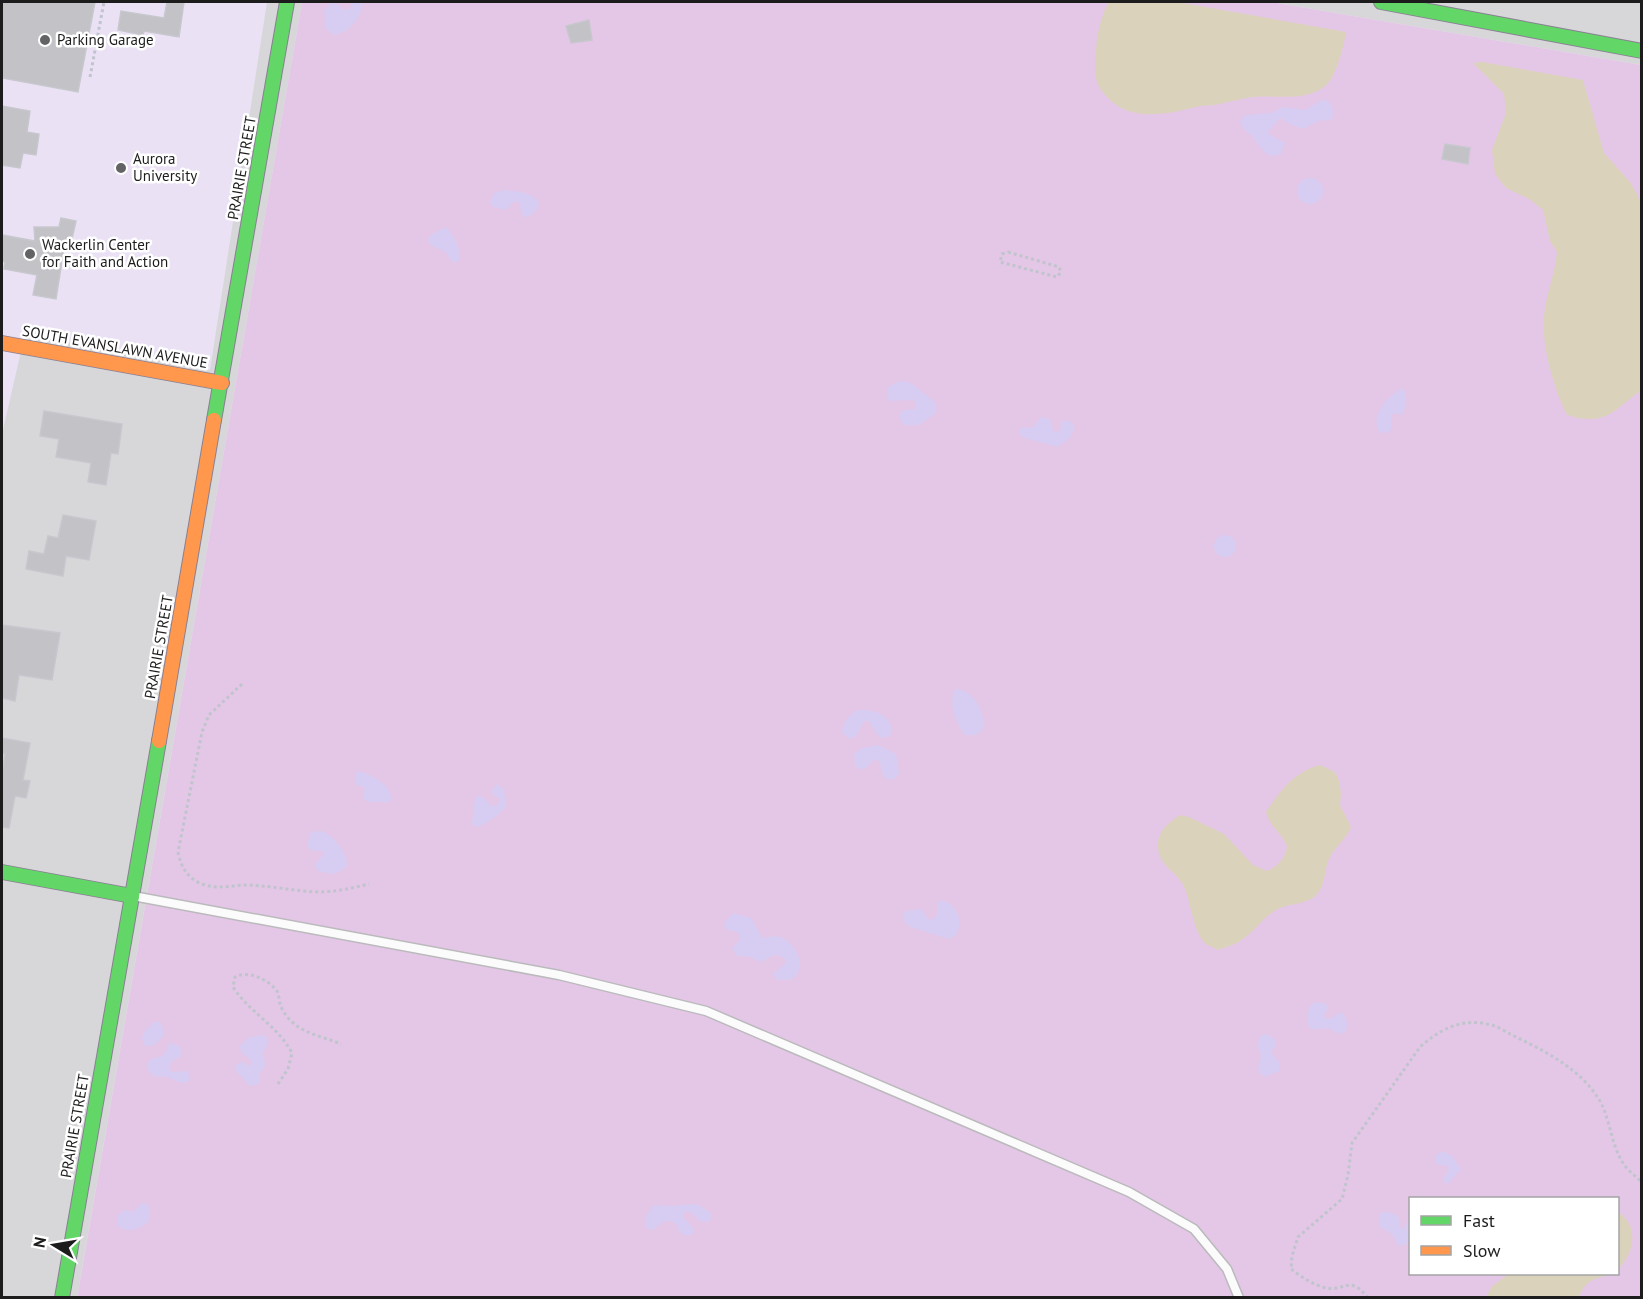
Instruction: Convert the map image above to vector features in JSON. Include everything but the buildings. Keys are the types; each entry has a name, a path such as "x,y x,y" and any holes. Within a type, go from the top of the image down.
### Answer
{"street":[{"name":"PRAIRIE STREET","path":"62,1298 287,2"},
{"path":"1381,2 1641,51"},
{"name":"SOUTH EVANSLAWN AVENUE","path":"2,343 222,383"},
{"path":"2,872 132,896"}],"lane":[{"path":"132,896 559,975 706,1011 1129,1192 1194,1229 1227,1269 1239,1298"}],"path":[{"path":"90,77 104,2"},
{"path":"1008,252 1059,267 1061,272 1057,277 1000,262 1002,254 1008,252"},
{"path":"242,684 209,715 202,732 178,852 180,865 188,875 202,884 219,888 248,885 319,892 369,884"},
{"path":"278,1084 288,1069 292,1053 276,1029 238,995 233,987 235,977 249,974 264,980 277,991 287,1018 297,1026 341,1044"},
{"path":"1368,1298 1360,1289 1352,1285 1337,1288 1325,1287 1303,1278 1291,1269 1292,1256 1298,1237 1342,1199 1352,1143 1420,1047 1434,1034 1447,1027 1475,1023 1488,1024 1542,1051 1574,1072 1599,1100 1608,1117 1615,1144 1624,1165 1641,1182"}],"shaded area":[{"path":"2,2 302,2 77,1297 2,1298"},
{"name":"Aurora University","path":"2,2 267,2 210,370 25,334 2,434"},
{"path":"302,2 1271,2 1641,65 1641,1297 77,1298"},
{"path":"1109,2 1177,2 1346,32 1333,76 1325,86 1317,91 1291,97 1249,98 1162,114 1139,113 1118,106 1109,99 1097,81 1095,67 1098,33"},
{"path":"1271,2 1641,2 1641,65"},
{"path":"1482,62 1583,80 1604,153 1630,182 1642,208 1641,390 1608,415 1600,418 1590,419 1567,415 1553,380 1544,340 1544,328 1545,308 1557,252 1550,241 1543,210 1529,199 1506,188 1495,174 1492,150 1506,113 1504,94 1473,63"},
{"path":"1320,765 1335,772 1341,793 1340,805 1351,827 1330,857 1321,889 1309,900 1276,910 1235,944 1218,950 1206,944 1201,939 1182,883 1160,857 1158,839 1162,831 1180,815 1189,817 1224,834 1253,865 1267,871 1280,861 1287,846 1266,812 1283,789 1296,777"},
{"path":"1619,1213 1630,1225 1632,1232 1631,1248 1619,1268"},
{"path":"1508,1275 1608,1275 1588,1283 1579,1297 1486,1297 1492,1286"}],"sand":[{"path":"331,2 338,4 343,10 349,9 351,2 363,2 360,14 354,23 335,35 326,29 324,11"},
{"path":"1327,100 1333,110 1331,120 1318,121 1303,129 1280,118 1267,133 1285,143 1281,154 1276,156 1269,155 1263,150 1242,127 1240,121 1245,115 1271,113 1283,107 1305,110 1320,101"},
{"path":"1310,178 1319,182 1323,191 1319,200 1310,204 1301,200 1297,191 1301,182"},
{"path":"504,190 532,196 539,203 538,209 525,217 517,201 512,203 507,210 493,207 490,202 494,193"},
{"path":"446,227 459,248 458,262 452,262 445,252 429,243 429,237"},
{"path":"905,381 936,403 936,413 919,425 903,425 899,416 903,410 916,409 916,402 912,400 889,401 887,397 888,387"},
{"path":"1401,388 1406,395 1404,410 1401,415 1396,413 1391,415 1392,428 1389,432 1380,433 1377,427 1378,414 1385,402"},
{"path":"1041,417 1050,419 1054,432 1060,431 1062,421 1069,421 1074,425 1071,436 1057,447 1022,437 1019,432 1021,427 1032,428"},
{"path":"1225,535 1233,538 1236,546 1233,554 1225,557 1217,554 1214,546 1217,538"},
{"path":"959,689 970,695 980,709 984,727 977,735 965,735 956,719 952,701 955,690"},
{"path":"858,710 870,710 881,714 889,721 892,733 882,738 869,721 864,721 856,736 849,739 842,732 843,725 849,716"},
{"path":"878,745 896,754 899,773 895,779 885,777 880,761 874,760 865,769 855,766 854,754 862,748"},
{"path":"360,771 384,784 392,798 389,802 368,802 363,798 365,788 355,784 356,773"},
{"path":"497,784 504,789 506,807 488,822 475,827 472,823 475,799 478,796 483,797 491,806 496,806 499,798 493,795 492,789"},
{"path":"321,831 335,840 345,855 347,865 337,873 330,874 317,870 315,864 324,854 322,851 310,850 307,845 311,832"},
{"path":"942,900 952,906 958,914 959,924 956,935 949,939 910,927 905,922 903,913 921,909 929,920 935,918 937,903"},
{"path":"733,913 751,918 762,938 778,936 786,939 794,947 800,963 796,976 790,980 777,980 773,974 786,963 785,959 779,956 762,962 746,956 737,956 732,948 739,941 740,935 735,931 729,931 724,926"},
{"path":"1316,1002 1326,1004 1328,1007 1324,1016 1327,1019 1340,1012 1344,1014 1348,1026 1345,1032 1339,1034 1334,1030 1314,1029 1308,1026 1309,1008"},
{"path":"154,1022 160,1022 163,1036 155,1045 145,1046 142,1039 144,1032"},
{"path":"1267,1034 1276,1040 1276,1045 1271,1052 1280,1064 1279,1071 1265,1077 1258,1068 1261,1056 1257,1045 1261,1035"},
{"path":"265,1036 267,1041 262,1053 265,1065 260,1072 260,1083 250,1085 238,1073 235,1065 243,1062 249,1066 252,1065 250,1059 241,1052 240,1046 248,1038"},
{"path":"170,1043 178,1045 181,1049 181,1056 171,1062 169,1069 172,1072 188,1071 190,1080 187,1082 182,1083 168,1077 154,1076 147,1068 150,1060 163,1056"},
{"path":"1443,1151 1452,1156 1461,1169 1448,1184 1443,1182 1443,1177 1448,1172 1448,1166 1436,1163 1436,1155"},
{"path":"143,1202 150,1211 148,1222 132,1230 117,1225 118,1215 124,1210 133,1212"},
{"path":"654,1205 699,1205 712,1214 710,1221 704,1222 690,1212 684,1212 683,1217 694,1229 692,1235 683,1235 677,1225 670,1221 664,1222 653,1230 646,1228 647,1216"},
{"path":"1388,1212 1398,1216 1400,1226 1404,1230 1409,1217 1409,1240 1406,1244 1400,1246 1392,1235 1379,1225 1380,1214"}],"traffic: fast":[{"path":"214,420 287,2"},
{"path":"1381,2 1642,51"},
{"path":"62,1298 159,741"},
{"path":"2,872 132,896"}],"traffic: slow":[{"path":"2,343 222,383"},
{"path":"159,741 214,420"}],"place":[{"name":"Parking Garage","path":"45,40"},
{"name":"Aurora University","path":"121,168"},
{"name":"Wackerlin Center for Faith and Action","path":"30,254"}]}
